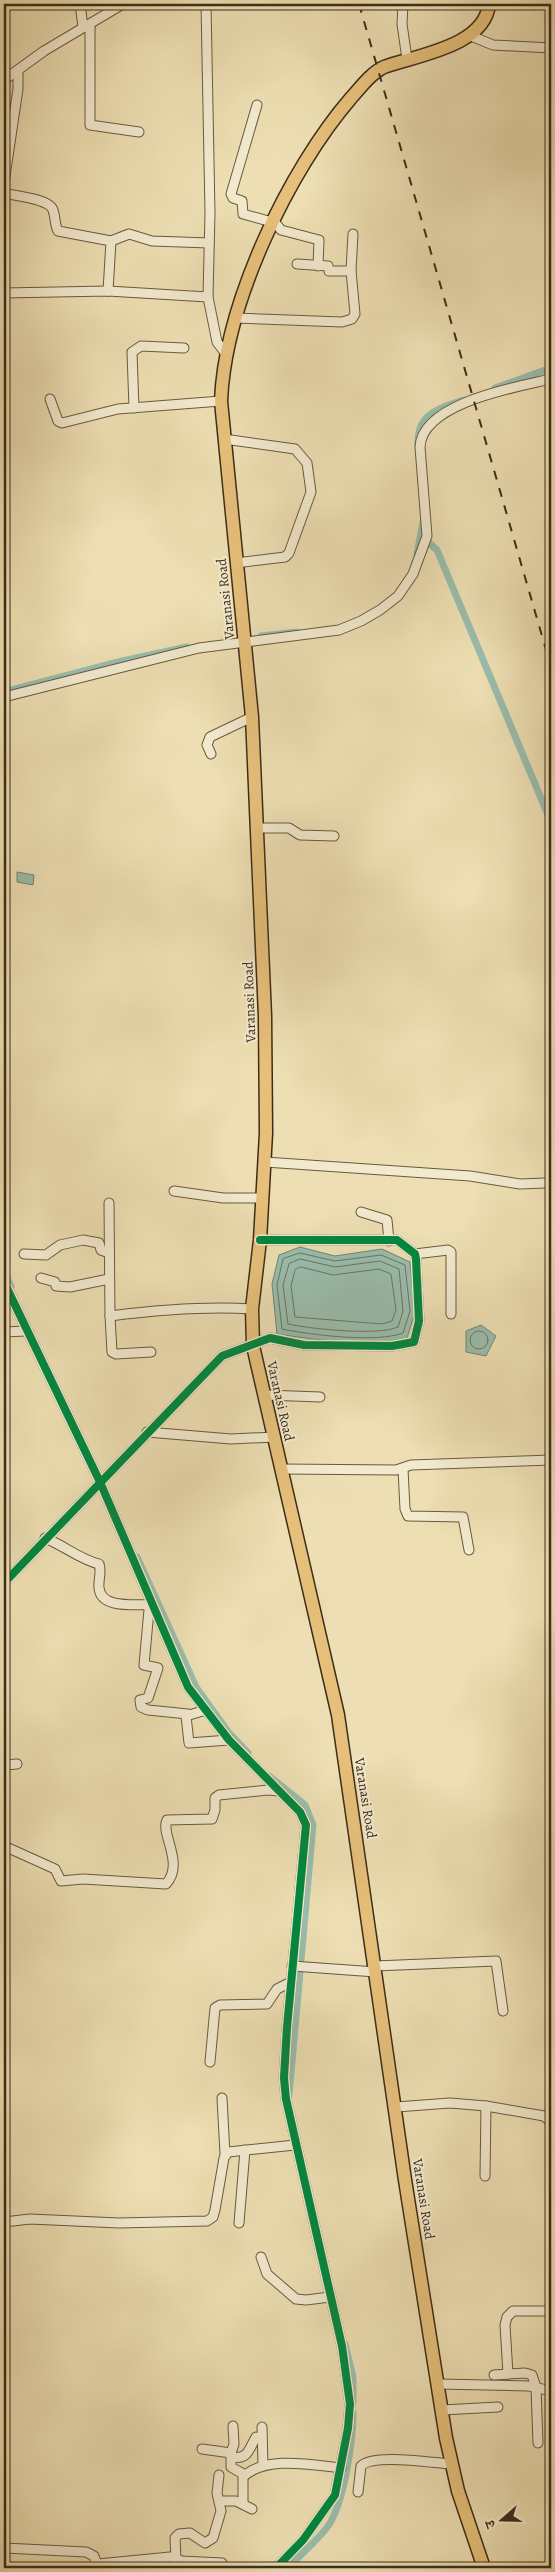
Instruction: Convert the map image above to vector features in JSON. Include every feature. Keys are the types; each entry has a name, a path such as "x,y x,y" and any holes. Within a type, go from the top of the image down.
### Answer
{"highway":[{"path":"471,36 485,19 489,4"},
{"name":"Varanasi Road","path":"471,36 379,70 365,82 334,119 297,177 273,221 235,318 226,354 222,401 224,439 252,717 265,1016 265,1162 260,1240 252,1309 253,1346 338,1715 451,2464 484,2568"}],"street":[{"path":"80,4 86,25 90,125 139,132"},
{"path":"4,80 86,25 123,4"},
{"path":"206,4 208,297 217,342 226,354"},
{"path":"403,4 402,24 407,59"},
{"path":"471,36 493,45 551,48"},
{"path":"4,183 18,89 18,70"},
{"path":"256,105 232,194 233,198 242,201 243,214 273,221 281,230 319,240 318,266"},
{"path":"4,193 29,198 48,205 53,210 58,231 111,241 129,234 152,241 209,243"},
{"path":"235,318 347,321 355,314 352,271 353,234"},
{"path":"108,291 111,241"},
{"path":"297,264 328,266 329,271 352,271"},
{"path":"4,293 108,291 208,297"},
{"path":"134,408 132,352 141,346 184,348"},
{"path":"4,697 245,637 328,632 361,621 386,606 401,592 415,571 426,539 420,448 421,438 429,425 445,412 465,401 551,379"},
{"path":"50,399 58,421 62,423 118,409 222,401"},
{"path":"224,439 295,449 307,463 311,492 289,553 285,557 236,563"},
{"path":"211,754 207,745 210,737 252,717"},
{"path":"256,828 289,828 300,835 334,836"},
{"path":"265,1162 470,1176 520,1184 545,1183"},
{"path":"174,1191 223,1198 263,1198"},
{"path":"109,1202 109,1279 112,1352 116,1354 151,1352"},
{"path":"361,1212 387,1220 388,1241"},
{"path":"24,1254 46,1255 57,1246 84,1240 99,1243 101,1250 109,1252"},
{"path":"260,1240 397,1240 415,1254 448,1250 451,1252 451,1314"},
{"path":"4,1583 45,1538 222,1356 253,1346 270,1338 304,1345 410,1345 416,1338 419,1321 415,1254"},
{"path":"41,1278 56,1282 56,1286 70,1287 109,1279"},
{"path":"5,1288 102,1479 150,1601 188,1687 228,1740 300,1812 306,1825 298,1966 291,1982 284,2078 287,2106 295,2145 343,2352 349,2391 348,2428 333,2501 303,2540 276,2568"},
{"path":"110,1316 169,1309 221,1307 252,1309"},
{"path":"4,1332 26,1331"},
{"path":"264,1396 320,1398"},
{"path":"147,1432 231,1439 275,1438"},
{"path":"282,1469 403,1469 411,1465 551,1460"},
{"path":"403,1469 408,1516 463,1517 469,1550"},
{"path":"45,1538 60,1544 93,1564 99,1564 99,1588 102,1596 109,1603 150,1601"},
{"path":"150,1601 144,1665 158,1668 148,1698 140,1700 141,1707 148,1710 188,1714 206,1710"},
{"path":"188,1714 186,1716 189,1742 228,1740"},
{"path":"4,1765 17,1764"},
{"path":"4,1846 55,1869 61,1881 83,1879 166,1884 170,1879 174,1858 166,1827 167,1820 212,1818 215,1810 215,1798 219,1795 268,1790 279,1791"},
{"path":"298,1966 376,1969 496,1960 503,2011"},
{"path":"210,2062 215,2008 220,2005 267,2004 277,1989 291,1982"},
{"path":"4,2222 30,2219 119,2223 207,2221 213,2217 215,2210 225,2154 222,2098"},
{"path":"396,2107 450,2103 486,2106 544,2116 551,2122"},
{"path":"486,2106 486,2176"},
{"path":"225,2154 232,2151 295,2145"},
{"path":"239,2223 245,2150"},
{"path":"261,2257 267,2274 296,2299 306,2300 330,2297"},
{"path":"508,2374 505,2325 507,2317 514,2311 551,2311"},
{"path":"494,2375 530,2374 534,2378 538,2443"},
{"path":"438,2384 536,2388 551,2391"},
{"path":"442,2410 498,2407"},
{"path":"233,2426 234,2444 231,2467 245,2475"},
{"path":"262,2427 263,2466"},
{"path":"202,2449 241,2458 245,2456 256,2437"},
{"path":"358,2492 361,2466 367,2461 386,2460 451,2464"},
{"path":"243,2504 241,2483 245,2475 263,2466 287,2464 341,2468"},
{"path":"176,2559 175,2538 179,2534 190,2533 208,2543 213,2538 221,2511 217,2493 219,2475"},
{"path":"220,2501 232,2500 252,2509"},
{"path":"4,2548 86,2552 94,2556 98,2566 170,2556 182,2561 222,2563"}],"water":[{"path":"17,872 34,875 33,885 17,882"},
{"path":"300,1247 335,1256 382,1249 410,1262 415,1312 407,1338 391,1341 358,1342 277,1334 272,1284 279,1255"},
{"path":"481,1325 496,1336 486,1356 466,1352 466,1331"}],"waterway":[{"path":"495,388 551,368"},
{"path":"418,447 418,436 421,427 430,414 445,406 464,400"},
{"path":"417,554 423,522"},
{"path":"422,537 437,550 551,822"},
{"path":"261,636 297,632"},
{"path":"4,692 118,662 187,647"},
{"path":"4,1271 11,1287"},
{"path":"137,1557 196,1687 229,1733 248,1753"},
{"path":"269,1776 305,1805 313,1825 289,2095"},
{"path":"345,2344 353,2377 353,2402"},
{"path":"288,2568 319,2537 334,2516 343,2488 353,2413"}],"railway":[{"path":"359,4 551,667"}],"cycle path":[{"path":"4,1583 222,1356 270,1338 304,1345 392,1346 414,1342 419,1321 416,1259 415,1254 397,1240 260,1240"},
{"path":"4,1282 100,1482 188,1687 229,1740 300,1812 306,1825 284,2078 286,2099 342,2346 350,2404 348,2428 335,2495 303,2540 276,2568"}]}
